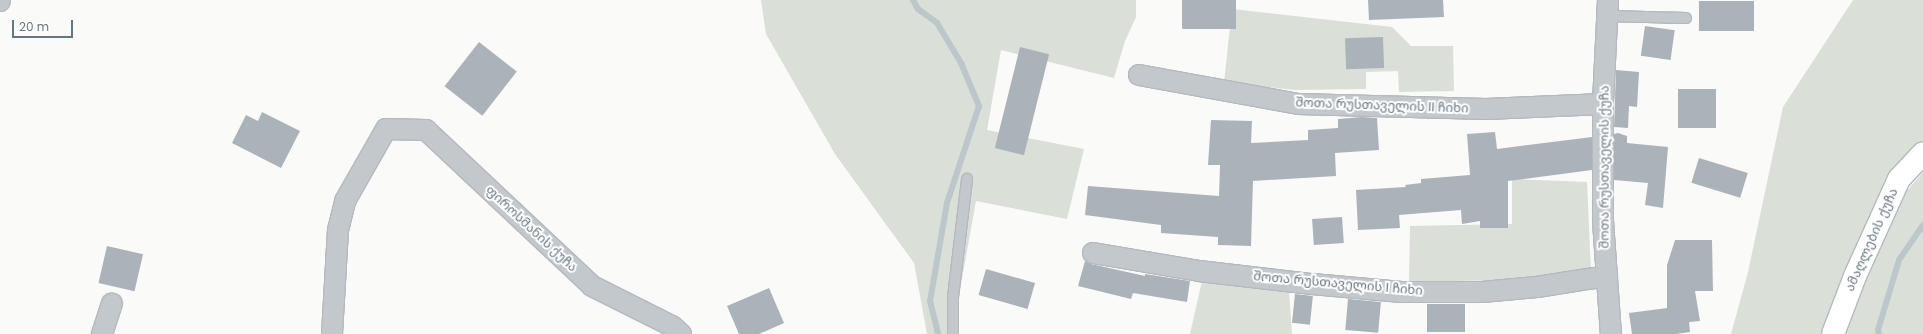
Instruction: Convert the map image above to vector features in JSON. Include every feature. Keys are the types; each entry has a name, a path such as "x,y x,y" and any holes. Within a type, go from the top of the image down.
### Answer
{"street":[{"name":"შოთა რუსთაველის ქუჩა","path":"1607,8 1603,221 1612,334"},
{"name":"შოთა რუსთაველის II ჩიხი","path":"1139,75 1298,104 1486,109 1604,104"},
{"name":"ფიროსმანის ქუჩა","path":"332,334 338,230 344,201 386,129 426,130 592,286 672,326 681,334"},
{"name":"ამაღლების ქუჩა","path":"1833,334 1855,276 1899,179 1923,153"},
{"name":"შოთა რუსთაველის I ჩიხი","path":"1093,253 1199,271 1312,284 1402,292 1482,292 1537,287 1607,276"},
{"path":"102,334 112,304"}],"lane":[{"path":"1607,8 1686,18"},
{"path":"953,334 953,297 967,179"}],"shaded area":[{"path":"761,0 1136,0 1136,17 1125,41 1114,78 1001,50 987,130 1084,149 1067,219 976,201 955,318 956,334 927,334 914,263 835,154 766,34"},
{"path":"1853,0 1923,0 1923,153 1833,334 1731,334 1748,272 1783,107"},
{"path":"1232,9 1392,27 1411,46 1453,46 1454,91 1399,92 1398,71 1366,72 1366,89 1294,90 1224,82"},
{"path":"1923,172 1923,334 1838,334 1889,212"},
{"path":"1512,179 1587,182 1591,271 1548,279 1409,282 1410,226 1512,224"},
{"path":"1202,281 1289,292 1292,334 1190,334"}],"building":[{"path":"1182,0 1236,0 1236,29 1182,29"},
{"path":"1368,0 1443,0 1444,17 1369,20"},
{"path":"1699,1 1754,1 1754,31 1699,31"},
{"path":"1645,26 1675,30 1671,60 1641,56"},
{"path":"1383,37 1384,68 1346,69 1345,38"},
{"path":"479,42 517,72 482,116 445,86"},
{"path":"1020,47 1049,54 1024,155 995,148"},
{"path":"1616,70 1639,72 1637,107 1629,106 1628,128 1614,127"},
{"path":"1678,89 1716,89 1716,128 1678,128"},
{"path":"262,112 300,131 281,168 232,143 246,115 258,121"},
{"path":"1362,117 1377,118 1379,150 1335,153 1336,176 1253,181 1251,246 1218,245 1218,237 1161,233 1161,225 1085,215 1088,186 1219,196 1220,165 1208,165 1211,120 1252,121 1251,143 1308,140 1308,130 1338,128 1338,119"},
{"path":"1495,132 1497,149 1592,137 1592,170 1508,181 1508,228 1480,228 1480,221 1462,224 1461,210 1399,215 1400,228 1358,230 1356,190 1406,187 1405,185 1421,183 1421,179 1470,175 1467,134"},
{"path":"1618,133 1627,136 1627,143 1668,147 1663,208 1645,205 1648,183 1614,180 1614,134"},
{"path":"1699,158 1748,173 1740,198 1691,183"},
{"path":"1342,217 1344,243 1314,245 1312,219"},
{"path":"1675,240 1712,240 1713,291 1695,291 1700,321 1689,322 1690,332 1676,334 1632,334 1629,313 1667,308 1667,265"},
{"path":"107,246 143,254 135,291 98,283"},
{"path":"1085,261 1091,264 1145,276 1145,274 1190,281 1187,302 1133,293 1131,299 1078,286"},
{"path":"986,269 1035,283 1028,309 979,295"},
{"path":"769,288 784,323 759,334 739,334 727,306"},
{"path":"1295,294 1313,296 1310,325 1292,323"},
{"path":"1348,299 1381,302 1378,333 1345,330"},
{"path":"1427,304 1465,304 1465,332 1427,332"}],"waterway":[{"path":"913,0 918,9 937,23 961,63 979,106 947,203 930,301 938,334"},
{"path":"1879,334 1878,330 1899,260 1923,225"}]}
